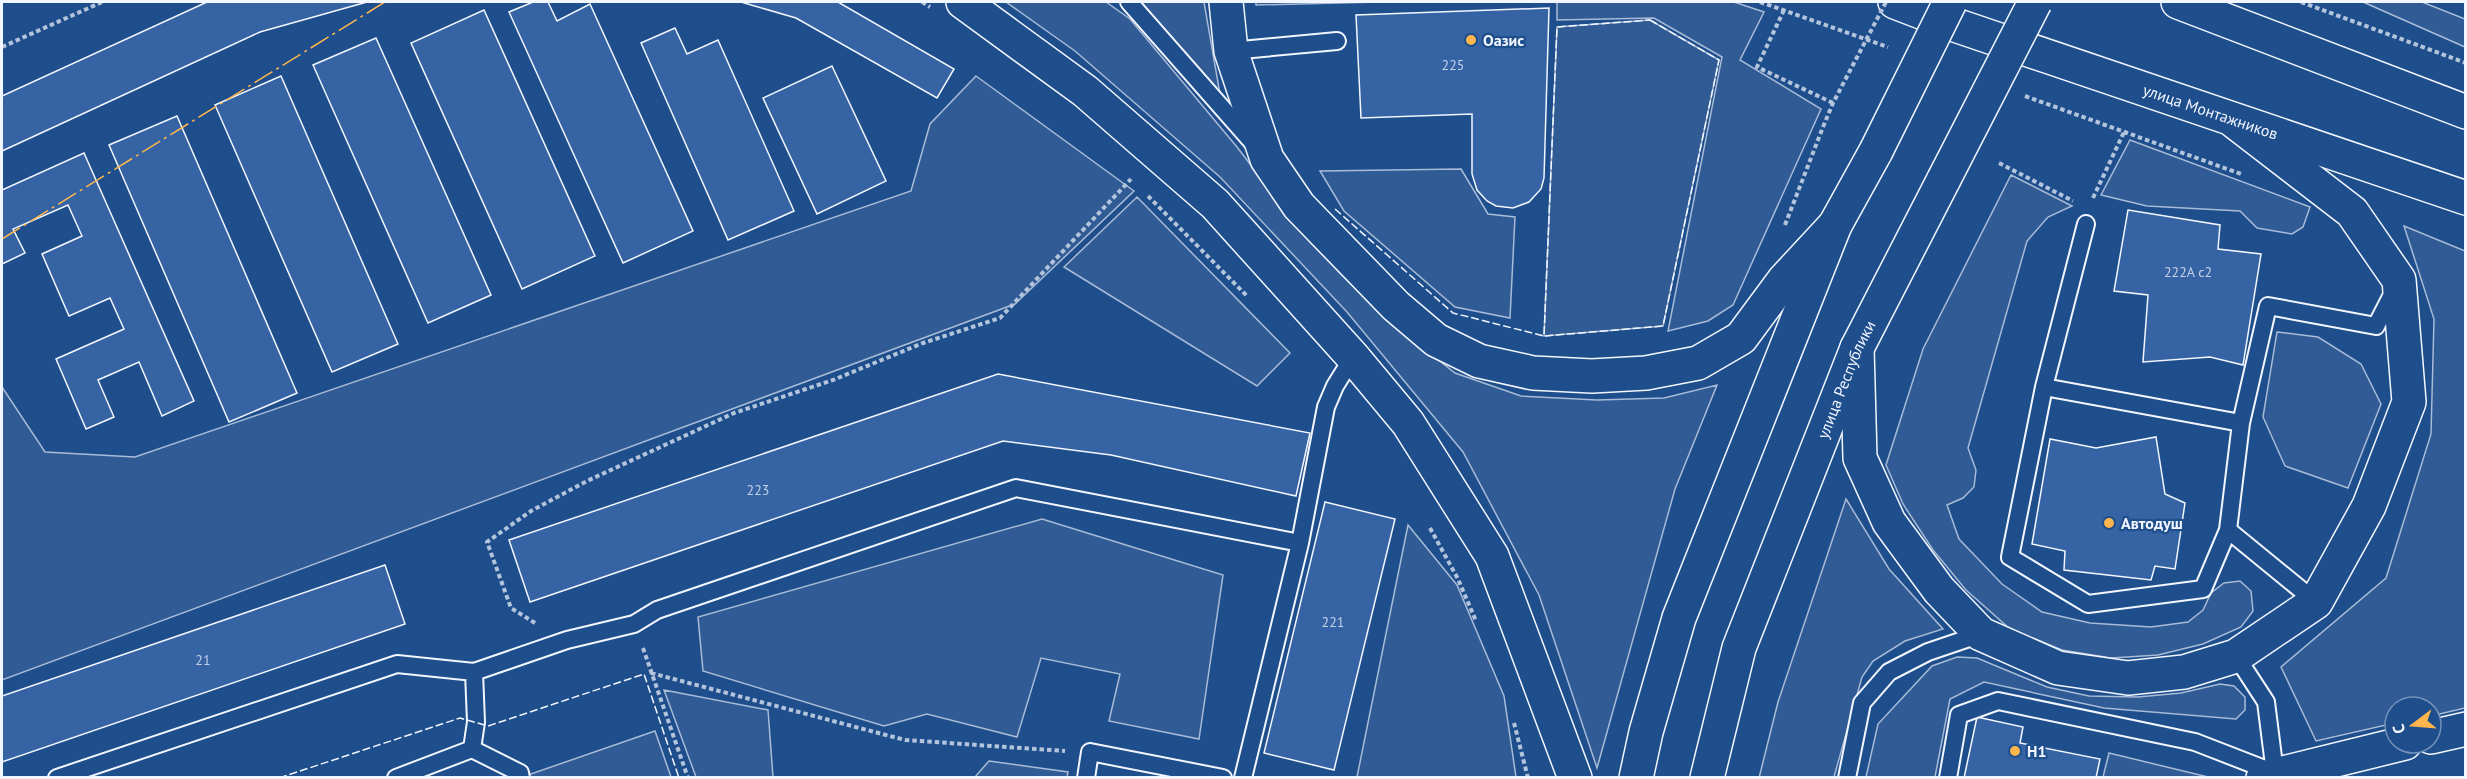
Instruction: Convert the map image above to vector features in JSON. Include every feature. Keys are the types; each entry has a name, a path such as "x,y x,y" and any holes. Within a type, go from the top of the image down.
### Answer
{"main road":[{"path":"963,2 1085,91 1215,204 1353,357 1408,423 1492,556 1565,768"},
{"path":"1226,2 1231,51 1267,159 1299,206 1396,306 1436,340 1479,361 1533,373 1614,375 1698,363 1741,338 1784,280 1835,225"},
{"name":"улица Монтажников","path":"1895,2 1952,13 2235,122 2466,198"},
{"name":"улица Республики","path":"1707,777 1739,648 1857,348 2035,2"},
{"path":"2178,2 2460,107"},
{"path":"1636,777 1646,732 1679,618 1835,225 1952,13"},
{"path":"1857,348 1860,458 1889,522 1939,590 1981,634 2058,668 2128,678 2184,672 2236,656 2316,602 2369,506 2409,402 2399,280 2352,212 2235,122"},
{"path":"2443,734 2466,729"},
{"path":"2269,775 2383,748"}],"lane":[{"path":"1129,2 1267,159"},
{"path":"1231,51 1337,41"},
{"path":"2086,224 2044,387 2010,557 2088,604 2203,589 2228,530 2241,423 2268,306 2376,326 2399,280"},
{"path":"1243,777 1300,543 1326,407 1335,386 1353,357"},
{"path":"2044,387 2241,423"},
{"path":"57,777 397,664 474,672 567,640 634,624 657,610 1016,488 1300,543"},
{"path":"2228,530 2316,602"},
{"path":"1847,777 1862,703 1889,672 1928,652 1981,634"},
{"path":"1948,777 1959,716 1998,701 2195,742 2269,775 2266,702 2236,656"},
{"path":"472,749 476,722 474,672"},
{"path":"396,777 472,749 520,773 521,777"},
{"path":"1086,777 1090,752 1223,777"}],"path":[{"path":"2,47 102,2"},
{"path":"922,2 931,8"},
{"path":"1760,2 1894,49"},
{"path":"1823,127 1833,103 1886,2"},
{"path":"2301,2 2466,63"},
{"path":"1784,10 1757,67 1833,103"},
{"path":"2014,92 2247,176"},
{"path":"2093,199 2124,131"},
{"path":"1999,163 2078,204"},
{"path":"1123,171 1139,187"},
{"path":"567,640 511,608 487,542 531,511 587,481 734,413 833,380 923,343 1000,318 1116,198 1131,179"},
{"path":"1148,195 1254,303"},
{"path":"1426,521 1458,579 1477,623"},
{"path":"634,624 688,777"},
{"path":"651,673 905,740 1090,752"},
{"path":"1514,722 1528,777"}],"shaded area":[{"path":"1006,2 1106,2 1130,19 1237,147 1311,243 1379,313 1455,373 1521,396 1597,400 1664,398 1717,385 1675,489 1597,768 1539,595 1463,452 1347,312 1220,177 1075,51"},
{"path":"1141,2 1204,2 1220,94"},
{"path":"1256,2 1379,2 1256,5"},
{"path":"1557,2 1734,2 1764,12 1740,60 1821,109 1733,305 1708,321 1668,331 1722,57 1654,18 1557,20"},
{"path":"2363,2 2422,2 2465,19 2465,47"},
{"path":"1650,20 1719,60 1663,326 1544,336 1557,27"},
{"path":"976,76 1134,191 1015,304 2,680 2,387 45,452 135,457 911,191 930,124"},
{"path":"2130,140 2310,207 2303,227 2292,234 2257,228 2240,211 2147,206 2101,195"},
{"path":"1461,169 1488,214 1515,217 1510,318 1455,307 1344,211 1320,171"},
{"path":"2011,175 2072,206 2048,217 2027,241 1968,448 1976,470 1974,487 1963,498 1947,505 1959,539 2002,584 2042,612 2090,623 2151,627 2188,622 2203,610 2211,593 2224,583 2240,581 2251,591 2253,611 2241,627 2203,644 2158,655 2111,658 2062,650 2010,629 1966,590 1933,550 1903,504 1886,465 1923,349"},
{"path":"1137,197 1290,353 1257,386 1064,267"},
{"path":"2404,226 2465,251 2465,708 2443,713 2443,695 2383,695 2383,726 2316,741 2281,667 2386,578 2431,434 2434,319"},
{"path":"2277,332 2318,337 2361,364 2381,404 2348,488 2285,466 2263,417"},
{"path":"1846,499 1889,569 1943,629 1905,641 1873,661 1862,677 1834,777 1759,778 1778,702"},
{"path":"1042,519 1223,575 1199,739 1109,721 1120,674 1041,658 1017,737 927,714 884,726 703,671 698,617"},
{"path":"1408,525 1457,585 1504,696 1516,777 1357,777"},
{"path":"1957,657 1977,658 2047,687 2089,696 2138,697 2181,693 2220,684 2234,686 2245,697 2245,710 2236,719 2104,708 1984,682 1950,699 1935,777 1866,777 1878,724 1932,666"},
{"path":"664,690 768,710 773,777 696,777"},
{"path":"655,731 671,777 529,778 528,775"},
{"path":"2109,753 2208,777 2103,777"},
{"path":"989,761 1068,772 1067,777 975,777"}],"building":[{"path":"207,2 367,2 260,32 2,151 2,96"},
{"path":"533,2 548,2 557,21 590,4 693,231 623,263 509,12"},
{"path":"741,2 838,2 954,69 937,98 796,18"},
{"path":"1549,8 1544,178 1541,189 1529,202 1513,208 1496,206 1487,201 1477,190 1472,174 1472,114 1361,118 1356,15"},
{"path":"484,10 595,256 522,289 411,43"},
{"path":"675,28 687,54 718,40 794,211 728,240 641,43"},
{"path":"376,38 491,295 428,323 313,65"},
{"path":"832,66 886,181 817,214 763,98"},
{"path":"281,76 398,344 332,372 215,105"},
{"path":"177,116 297,393 229,422 109,145"},
{"path":"84,153 194,401 162,416 139,362 98,380 114,417 86,429 56,359 124,329 110,298 69,316 42,254 82,236 68,205 13,229 25,253 2,264 2,190"},
{"path":"2128,210 2220,225 2218,249 2261,254 2243,365 2210,357 2143,362 2148,295 2114,291"},
{"path":"998,374 1310,433 1296,496 1111,455 1003,441 530,602 509,540"},
{"name":"Автодуш","path":"2156,437 2165,494 2185,503 2175,569 2155,566 2151,580 2064,570 2065,551 2032,544 2050,439 2096,448"},
{"path":"1325,502 1395,519 1334,770 1264,753"},
{"path":"385,565 405,624 2,762 2,696"},
{"name":"Н1","path":"1977,717 2023,727 2020,743 2100,759 2096,778 1964,778"}],"fence":[{"path":"1650,20 1719,60 1663,326 1544,336 1557,27 1650,20"},
{"path":"1335,209 1453,313 1544,336"},
{"path":"279,778 460,718 488,726 644,674 679,778"}],"power":[{"path":"2,239 385,2"}],"place":[{"name":"Оазис","path":"1471,40"},
{"name":"Автодуш","path":"2109,523"},
{"name":"Н1","path":"2015,751"}]}
